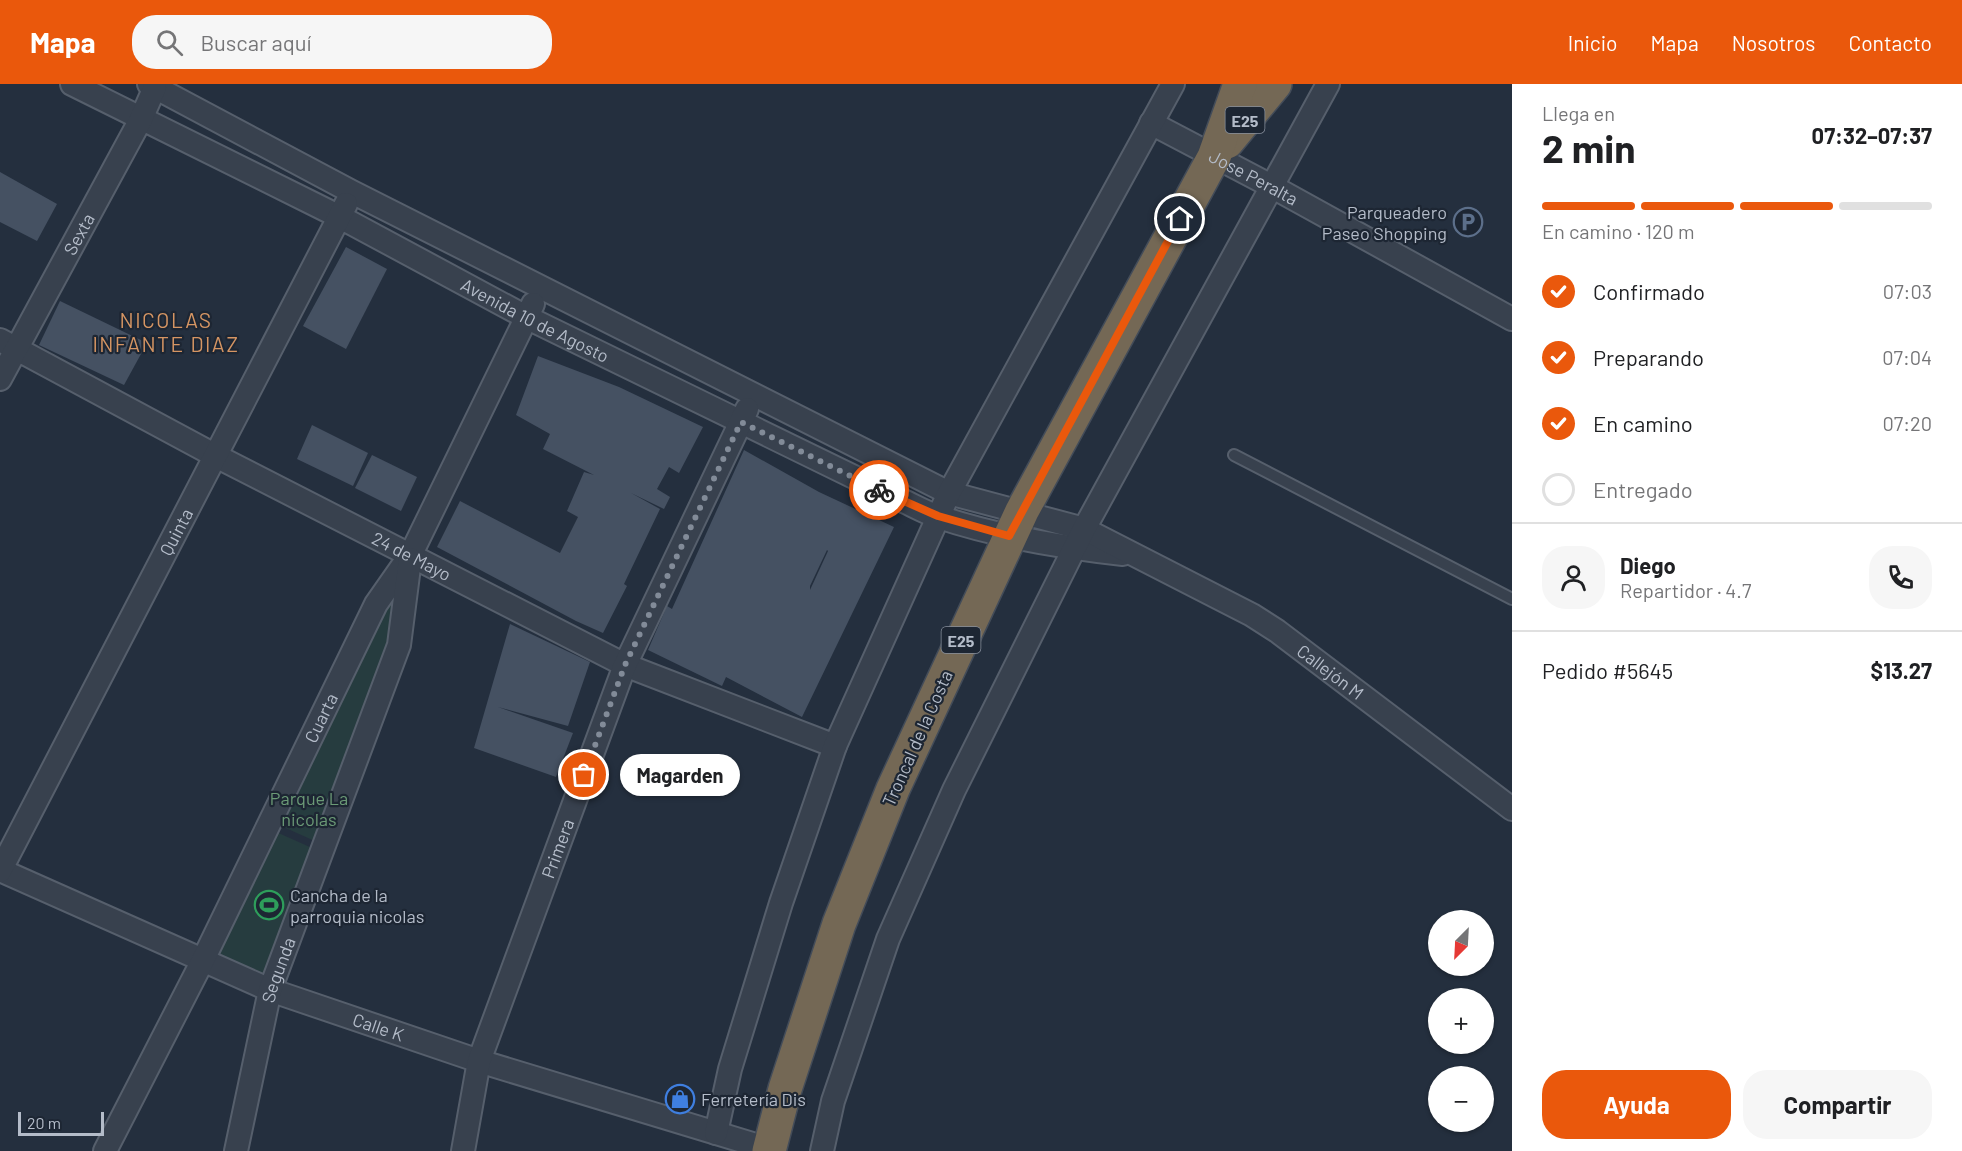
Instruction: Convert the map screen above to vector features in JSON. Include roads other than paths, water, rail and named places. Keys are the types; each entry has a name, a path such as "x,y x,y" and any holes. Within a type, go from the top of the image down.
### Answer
{"highway":[{"name":"Troncal de la Costa","path":"769,1150 786,1089 839,924 893,789 1015,523 1214,157 1240,84"},
{"name":"Troncal de la Costa","path":"1214,157 1275,84"}],"street":[{"name":"Avenida 10 de Agosto","path":"72,84 340,217 526,317 897,498 938,516 1015,523"},
{"path":"716,1133 740,1036 781,903 835,746 949,493 1173,84"},
{"path":"822,1151 833,1101 888,939 954,790 1079,538 1328,84"},
{"name":"Avenida 10 de Agosto","path":"152,86 352,192 949,493 1015,523"},
{"name":"Sexta","path":"0,379 8,344 141,119 152,86"},
{"name":"Jose Peralta","path":"1151,123 1273,187 1512,319"},
{"name":"Quinta","path":"0,870 352,192"},
{"name":"Cuarta","path":"105,1151 202,962 376,604 411,554 542,287"},
{"name":"24 de Mayo","path":"8,344 216,456 625,665 835,746"},
{"name":"Primera","path":"464,1151 479,1061 625,665 754,393"},
{"name":"Callejón M","path":"1015,523 1079,538 1136,556 1252,615 1512,809"},
{"name":"Segunda","path":"236,1151 270,990 399,645 411,554"},
{"name":"Calle K","path":"0,870 202,962 270,990 479,1061 769,1150"}],"lane":[{"path":"1234,455 1512,599"}],"place":[{"name":"Parqueadero Paseo Shopping","path":"1468,222"},
{"name":"Magarden","path":"584,775"},
{"name":"Cancha de la parroquia nicolas","path":"269,905"},
{"name":"Ferretería Dis","path":"680,1099"}],"district":[{"name":"NICOLAS INFANTE DIAZ","path":"166,331"}],"park label":[{"name":"Parque La nicolas","path":"309,808"}]}
